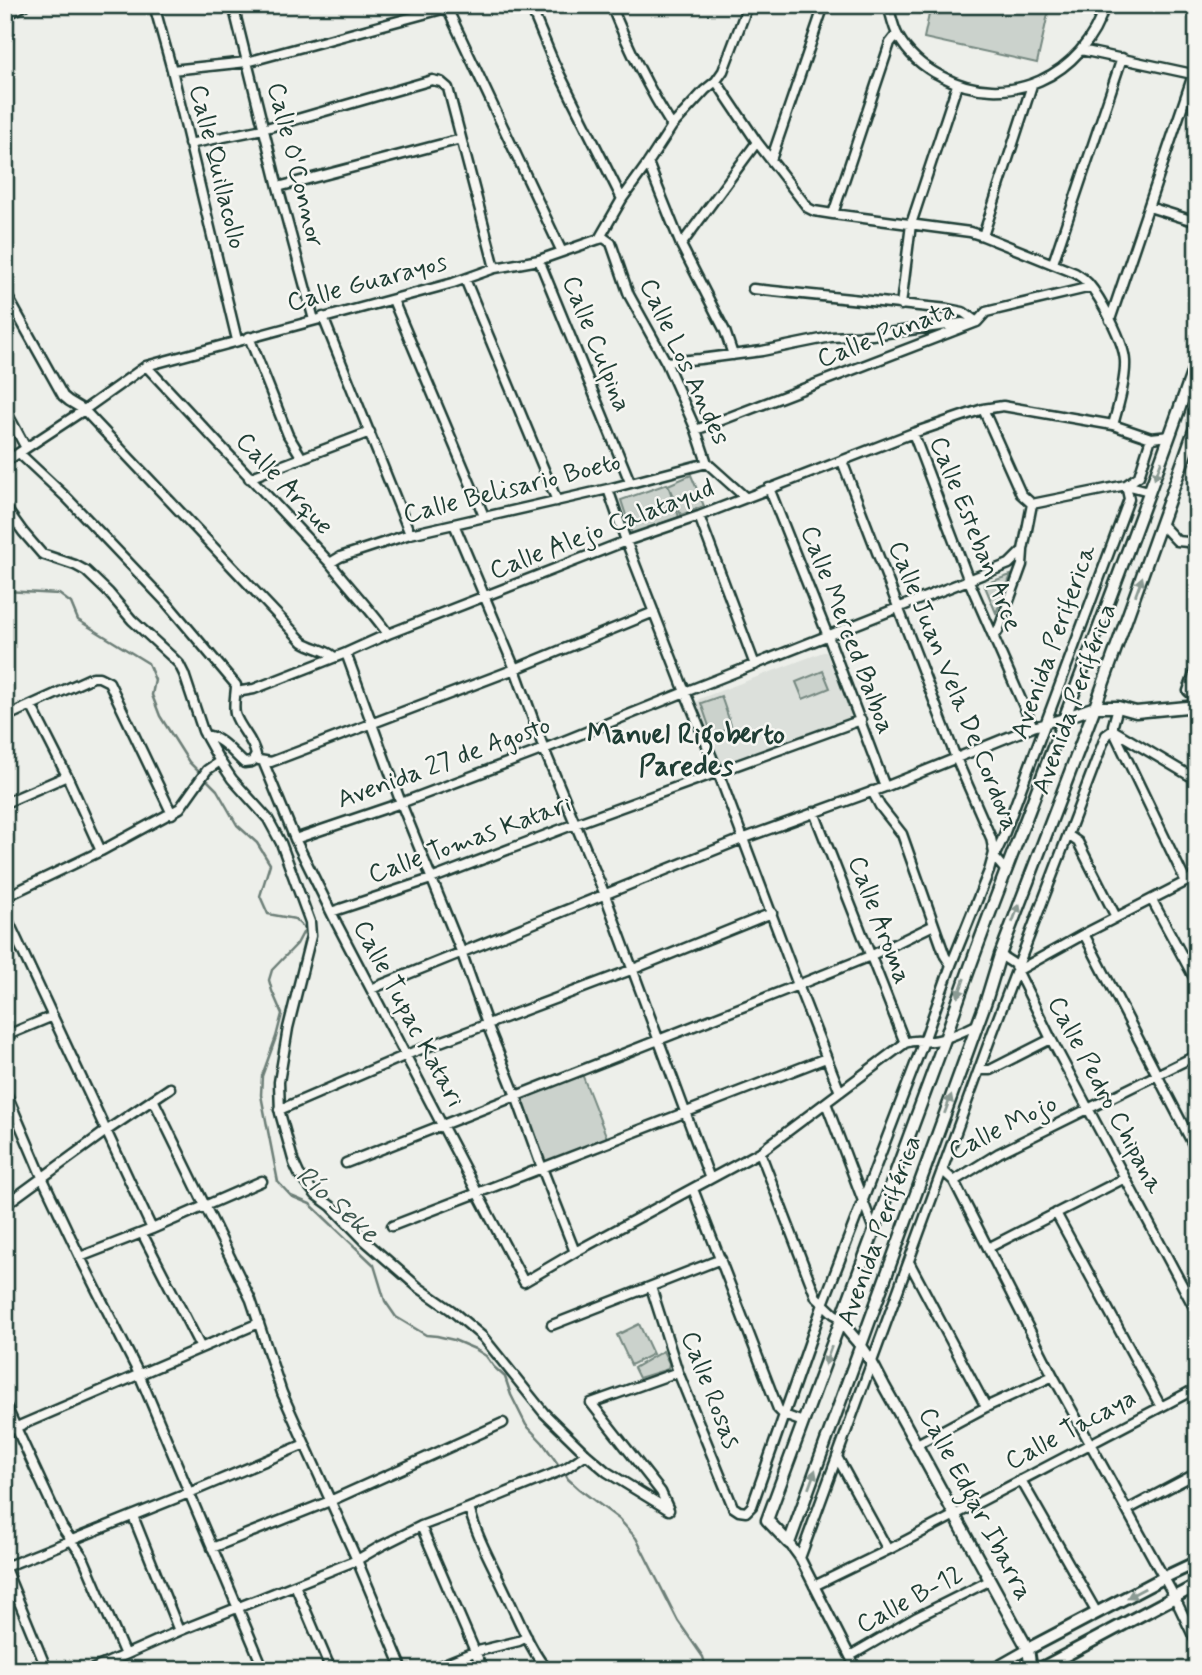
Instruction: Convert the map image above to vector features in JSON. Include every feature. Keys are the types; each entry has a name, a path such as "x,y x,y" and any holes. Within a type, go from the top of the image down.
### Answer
{"main road":[{"path":"1028,1649 1197,1562"},
{"path":"1038,1670 1197,1585"},
{"name":"Calle Edgar Ibarra","path":"1028,1649 1031,1670"}],"street":[{"path":"5,16 24,5"},
{"name":"Calle Quillacollo","path":"154,5 237,340"},
{"name":"Calle O'Connor","path":"233,5 314,320"},
{"name":"Calle O'Connor","path":"172,70 247,61 457,5"},
{"path":"530,5 554,64 622,199"},
{"path":"611,5 655,99 672,126"},
{"path":"599,239 622,199 672,126 723,71 748,5"},
{"path":"771,160 824,5"},
{"path":"888,5 897,34 922,65 957,85 987,90 1007,90 1032,85 1052,75 1081,50 1094,31 1105,5"},
{"path":"447,8 562,252"},
{"path":"834,214 890,43 897,34"},
{"path":"1081,50 1195,75 1110,320"},
{"path":"1053,263 1122,58"},
{"path":"189,144 263,129 432,80 438,81 445,85 450,98 495,268"},
{"path":"716,81 757,142 808,208 834,214 970,232 1053,263 1086,280 1117,333 1125,361 1113,425"},
{"path":"901,305 911,224 957,85"},
{"path":"984,236 1032,85"},
{"path":"278,187 461,139"},
{"path":"681,245 757,142"},
{"path":"648,163 681,245 725,331 733,355"},
{"path":"1149,207 1197,222"},
{"name":"Calle Los Andes","path":"599,239 604,238 611,243 629,295 666,362 696,430 707,463 746,498"},
{"name":"Calle Guarayos","path":"5,462 146,366 393,300 495,268 539,260 599,239"},
{"name":"Calle Culpina","path":"539,260 630,482"},
{"path":"465,279 557,500"},
{"name":"Calle Punata","path":"696,430 974,324 986,312 997,308 1091,287"},
{"path":"753,289 947,309 963,312 974,324"},
{"path":"5,292 63,396 84,410 303,642 334,657"},
{"path":"393,300 484,516"},
{"path":"323,317 410,534"},
{"path":"666,362 733,355 831,337 974,324"},
{"path":"249,337 288,435 302,458"},
{"name":"Avenida Periférica","path":"1197,359 963,982 945,1039 767,1520 789,1543 977,1026 1000,955 1095,707 1197,422"},
{"name":"Calle Arque","path":"146,366 330,563 388,634"},
{"name":"Calle Alejo Calatayud","path":"236,692 254,689 626,541 699,516 913,433 983,410 1003,406 1113,425 1151,438"},
{"path":"5,409 22,451 166,602 236,685 235,713 255,747 256,755 252,762 244,763 219,739 205,735"},
{"path":"983,410 1021,494 1032,504"},
{"path":"249,478 370,432"},
{"name":"Calle Esteban Arce","path":"913,433 969,581 1033,727"},
{"path":"1032,504 1126,485 1139,476 1151,438 1170,436"},
{"name":"Calle Juan Vela De Cordova","path":"733,1507 746,1511 752,1506 823,1304 994,857 991,838 956,758 842,461"},
{"name":"Calle Belisario Boeto","path":"330,563 410,534 608,489 707,463"},
{"path":"1126,485 1149,491"},
{"name":"Avenida Periferica","path":"994,857 1129,499 1126,485"},
{"name":"Calle Merced Balboa","path":"769,488 885,787"},
{"path":"608,489 840,1093"},
{"path":"993,637 998,631 1022,565 1032,504"},
{"path":"5,507 42,554 86,571 132,620 173,657 184,674 205,735 220,761 232,779 268,819 281,843 310,922 311,936 285,1041 279,1082 279,1110 299,1174 316,1195 331,1206 364,1240 418,1287 483,1337 544,1413 586,1454 607,1472 669,1510 661,1492 591,1403 678,1372"},
{"path":"699,516 755,665"},
{"path":"454,524 605,895 710,1179"},
{"path":"1161,524 1177,541 1197,546"},
{"name":"Avenida 27 de Agosto","path":"295,839 401,803 544,749 969,581 1009,564 1024,550"},
{"path":"253,759 271,762 515,669 654,612"},
{"path":"346,653 401,803 461,951 575,1252 760,1152 905,1043 918,1039 945,1039 977,1026"},
{"path":"1197,666 1188,691 1197,698"},
{"path":"5,717 93,677 109,682 172,814"},
{"path":"31,705 101,851"},
{"path":"371,989 742,839 885,787 1033,727 1095,707 1118,707 1136,712 1197,706"},
{"path":"1118,707 1113,730 1186,882"},
{"name":"Calle Tomas Katari","path":"331,912 431,879 861,720"},
{"path":"1113,730 1197,780"},
{"path":"800,1558 979,1070 1106,735 1113,730"},
{"path":"5,897 172,814 180,808 207,770 220,761"},
{"name":"Calle Tupac Katari","path":"263,761 295,839 331,912 524,1282 575,1252"},
{"path":"5,803 67,776"},
{"path":"872,791 902,834 945,956 951,965"},
{"name":"Calle Aroma","path":"814,812 905,1043"},
{"path":"1068,835 1078,842 1116,917"},
{"path":"994,857 1006,871"},
{"path":"1017,971 1197,876"},
{"path":"1152,900 1197,983"},
{"path":"279,1110 406,1056 772,913"},
{"path":"5,914 152,1229"},
{"path":"346,1163 870,956 934,925"},
{"path":"1084,934 1197,1152"},
{"path":"1000,955 1014,964 1017,971"},
{"path":"1188,966 1197,961"},
{"name":"Calle Pedro Chipana","path":"1017,971 1088,1110 1195,1306"},
{"path":"5,1036 53,1016"},
{"path":"979,1070 990,1070 1051,1039"},
{"name":"Calle Mojo","path":"942,1170 954,1181 999,1153 1197,1055"},
{"path":"392,1226 826,1058"},
{"path":"5,1205 170,1088"},
{"path":"5,1090 42,1177 139,1374 264,1670"},
{"path":"153,1099 251,1300 282,1393 403,1670"},
{"path":"826,1103 874,1230"},
{"path":"5,1123 17,1118"},
{"path":"760,1152 816,1297 842,1318"},
{"path":"988,1248 1125,1178"},
{"path":"80,1257 262,1181"},
{"path":"954,1181 1053,1376 1174,1596 1197,1644"},
{"path":"693,1189 776,1405 784,1415 803,1422"},
{"path":"1056,1213 1161,1407"},
{"path":"142,1233 201,1348"},
{"path":"552,1325 721,1259"},
{"path":"909,1262 986,1407"},
{"name":"Calle Rosas","path":"651,1287 678,1372 733,1507"},
{"name":"Calle Edgar Ibarra","path":"842,1318 843,1325 872,1363 1028,1649"},
{"path":"5,1432 259,1323"},
{"path":"917,1444 986,1407 1053,1376"},
{"name":"Calle Tacaya","path":"814,1586 1197,1388"},
{"path":"5,1404 62,1527 83,1557 125,1655"},
{"path":"212,1548 330,1501 503,1423"},
{"path":"47,1670 5,1567 305,1444"},
{"path":"91,1670 237,1607 357,1560 421,1526 566,1468 586,1454"},
{"path":"837,1457 888,1550"},
{"path":"1127,1510 1197,1473"},
{"path":"1021,1480 1097,1613"},
{"path":"469,1508 486,1556 542,1665 548,1670"},
{"path":"133,1516 179,1631"},
{"path":"421,1526 483,1670"},
{"path":"789,1543 800,1558 857,1670"},
{"name":"Calle B-12","path":"850,1656 917,1617 989,1581"},
{"path":"295,1585 331,1670"},
{"path":"429,1670 474,1652 527,1637"},
{"path":"991,1670 1028,1649"},
{"path":"111,1661 115,1670"}],"shaded area":[{"path":"931,5 1050,5 1037,63 924,38"},
{"path":"691,475 704,506 681,515 668,485"},
{"path":"668,485 679,517 632,534 621,500"},
{"path":"1011,575 996,613 984,584"},
{"path":"826,652 850,717 723,767 720,765 696,704 699,699"},
{"path":"823,671 830,688 803,699 796,682"},
{"path":"721,696 732,728 712,735 701,703"},
{"path":"582,1074 607,1138 545,1163 520,1098"},
{"path":"639,1324 653,1354 631,1365 617,1335"},
{"path":"663,1351 669,1363 668,1369 639,1378 634,1368"}],"waterway":[{"path":"5,591 59,594 71,603 78,620 148,663 155,680 152,695 160,716 189,762 198,771"},
{"name":"Río Seke","path":"208,781 217,790 237,825 257,843 270,864 260,896 268,914 295,919 305,929 297,944 272,970 269,980 282,1014 262,1076 261,1095 278,1182 291,1196 310,1204 374,1265 385,1301 396,1317 426,1335 454,1340 486,1356 505,1377 526,1425 560,1467"},
{"name":"Río Seke","path":"564,1472 579,1489 619,1519 636,1538 678,1621 703,1657 707,1670"}],"district":[{"name":"Manuel Rigoberto Paredes","path":"686,751"}]}
